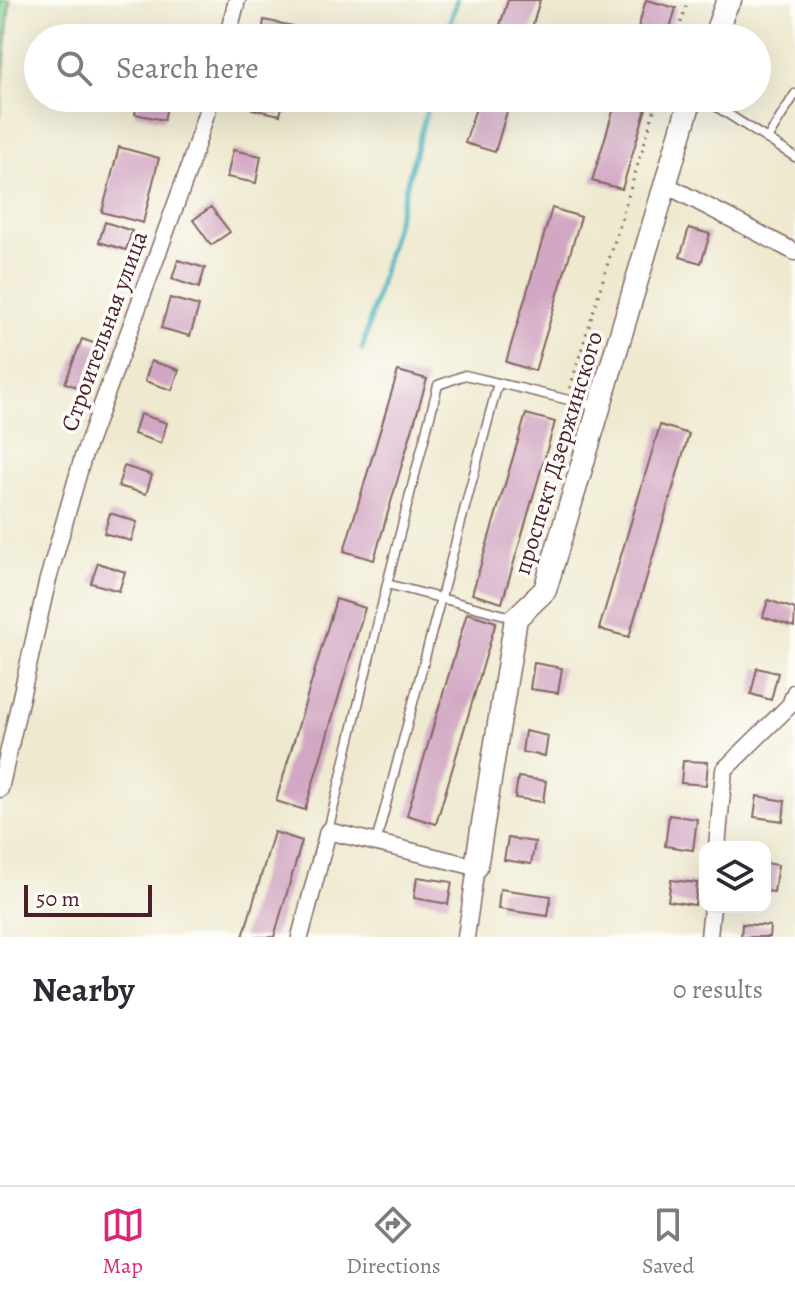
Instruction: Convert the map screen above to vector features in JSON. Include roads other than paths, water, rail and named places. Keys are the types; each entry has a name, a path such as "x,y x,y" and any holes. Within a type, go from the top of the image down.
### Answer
{"street":[{"path":"231,24 237,0"},
{"path":"717,24 722,3"},
{"name":"Строительная улица","path":"0,789 47,583 83,457 207,112"},
{"name":"проспект Дзержинского","path":"516,618 545,590 687,112"},
{"path":"666,185 795,252"},
{"path":"466,937 516,618"},
{"path":"718,841 724,770 790,705 795,692"},
{"path":"300,937 328,831 476,867"},
{"path":"709,937 711,913"}],"lane":[{"path":"767,139 795,94"},
{"path":"725,112 795,157"},
{"path":"328,831 438,385 465,375 599,408"},
{"path":"376,842 498,383"},
{"path":"387,584 516,618"}],"waterway":[{"path":"450,24 457,0"},
{"path":"362,350 426,112"}]}
